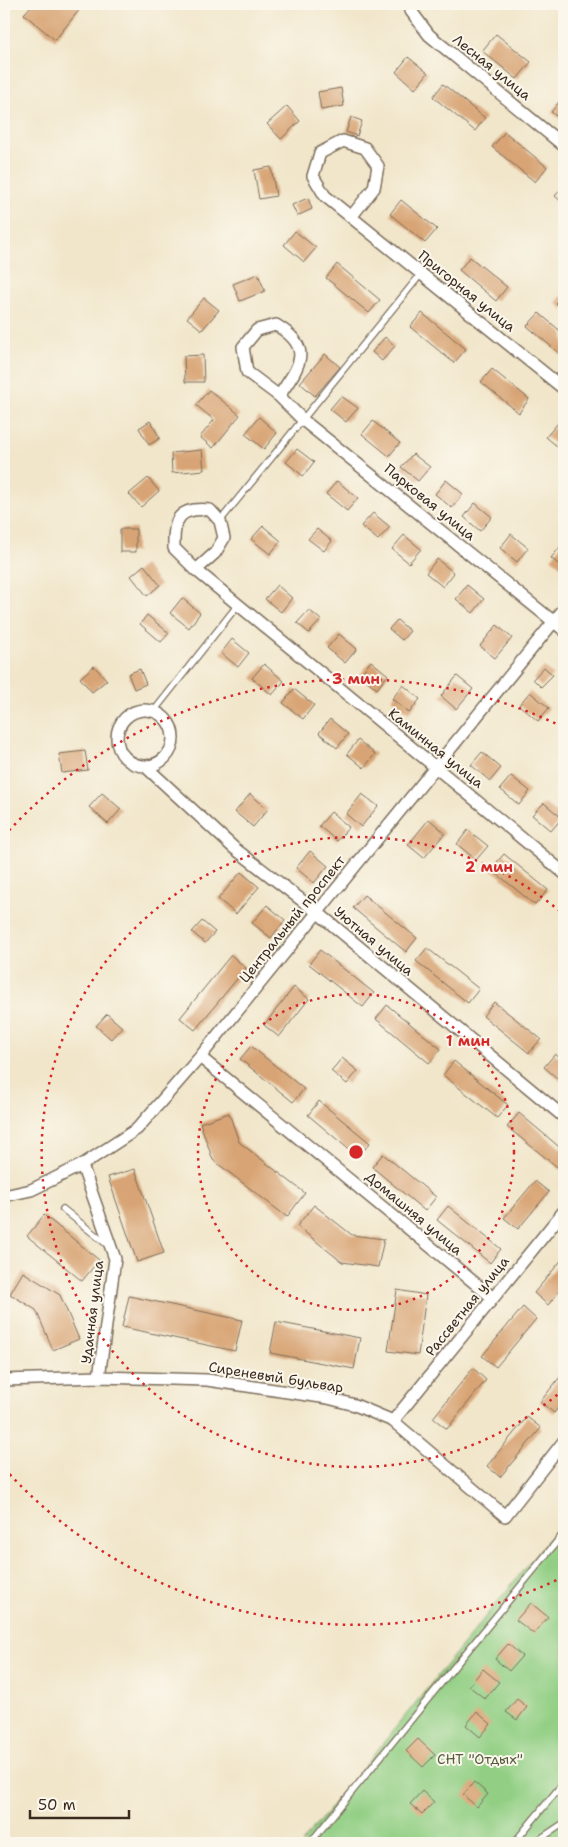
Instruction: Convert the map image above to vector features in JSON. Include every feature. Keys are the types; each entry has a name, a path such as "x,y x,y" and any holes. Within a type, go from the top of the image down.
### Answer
{"street":[{"name":"Лесная улица","path":"411,4 411,11 429,35 564,146"},
{"name":"Пригорная улица","path":"351,217 374,188 378,166 365,148 343,141 320,153 313,176 325,196 421,274 564,389"},
{"name":"Парковая улица","path":"279,396 299,366 300,347 292,334 276,325 257,330 243,347 247,372 279,396 304,420 564,630"},
{"name":"Каминная улица","path":"220,522 210,510 194,509 182,514 174,528 174,548 237,606 564,873"},
{"path":"196,570 215,553 224,538 220,522"},
{"name":"Центральный проспект","path":"4,1196 31,1190 82,1165 137,1129 200,1057 564,609"},
{"path":"138,710 154,710 168,720 172,726 174,742 166,757 153,765 144,766 129,761 123,756 117,741 117,733 124,718 131,713 138,710"},
{"name":"Уютная улица","path":"144,766 234,848 317,912 564,1117"},
{"name":"Домашняя улица","path":"200,1057 493,1298"},
{"name":"Удачная улица","path":"82,1165 115,1259 99,1377"},
{"name":"Рассветная улица","path":"393,1421 564,1211"},
{"name":"Сиреневый бульвар","path":"4,1380 99,1377 207,1380 328,1398 355,1405 393,1421 505,1516 564,1441"}],"lane":[{"path":"220,522 421,274"},
{"path":"154,710 237,606"},
{"path":"63,1209 112,1249"},
{"path":"310,1843 564,1533"},
{"path":"514,1843 564,1782"},
{"path":"534,1843 564,1823"}],"green space":[{"name":"СНТ \"Отдых\"","path":"564,1520 564,1843 302,1843"}],"building":[{"path":"33,4 73,4 80,9 55,40 24,14"},
{"path":"496,34 531,62 517,79 482,51"},
{"path":"408,57 428,73 415,89 396,72"},
{"path":"443,84 485,118 475,131 433,97"},
{"path":"341,88 344,106 321,110 318,92"},
{"path":"564,96 564,122 551,112"},
{"path":"287,106 300,121 281,139 267,124"},
{"path":"351,117 362,121 357,136 346,132"},
{"path":"505,132 547,167 535,182 492,147"},
{"path":"271,167 276,196 259,199 254,170"},
{"path":"564,186 564,204 555,196"},
{"path":"308,198 312,209 297,216 292,205"},
{"path":"401,200 437,229 425,243 390,214"},
{"path":"295,231 316,248 304,262 284,245"},
{"path":"470,257 507,287 496,301 459,270"},
{"path":"337,264 380,300 369,313 326,278"},
{"path":"258,274 265,291 240,301 233,284"},
{"path":"564,293 564,310 556,303"},
{"path":"204,298 219,310 202,330 187,318"},
{"path":"422,313 466,349 454,363 410,327"},
{"path":"539,313 564,334 564,351 561,355 527,326"},
{"path":"385,337 395,346 382,361 372,352"},
{"path":"325,354 340,367 315,396 300,383"},
{"path":"203,355 204,382 185,382 184,356"},
{"path":"492,369 529,399 519,413 481,382"},
{"path":"209,390 240,415 213,448 200,437 214,420 196,405"},
{"path":"341,396 358,408 346,422 330,409"},
{"path":"259,417 277,433 264,449 245,434"},
{"path":"150,421 160,438 149,445 139,428"},
{"path":"373,421 400,443 389,456 362,434"},
{"path":"558,423 564,428 564,452 546,437"},
{"path":"297,449 314,462 303,476 286,462"},
{"path":"202,450 204,470 172,473 171,453"},
{"path":"413,454 430,467 418,481 401,467"},
{"path":"148,478 159,491 141,507 129,494"},
{"path":"446,480 463,494 452,508 435,494"},
{"path":"337,481 358,498 347,511 326,494"},
{"path":"475,503 492,517 480,531 464,517"},
{"path":"373,513 390,527 378,540 361,526"},
{"path":"263,526 281,541 270,554 251,539"},
{"path":"120,529 136,529 136,552 120,552"},
{"path":"317,529 332,541 324,551 308,539"},
{"path":"511,534 528,548 517,562 500,548"},
{"path":"404,535 421,549 409,563 392,549"},
{"path":"564,542 564,569 551,558"},
{"path":"437,559 454,573 443,587 426,573"},
{"path":"144,565 160,585 147,596 131,576"},
{"path":"277,585 292,598 281,612 265,599"},
{"path":"467,585 484,599 473,613 456,599"},
{"path":"182,598 200,613 189,628 170,613"},
{"path":"309,610 321,620 309,633 297,623"},
{"path":"147,615 169,633 161,642 140,624"},
{"path":"397,620 410,631 402,640 389,629"},
{"path":"497,625 512,638 495,658 480,646"},
{"path":"339,634 357,649 345,663 327,648"},
{"path":"232,639 249,653 238,667 221,653"},
{"path":"371,661 388,675 377,689 360,675"},
{"path":"264,664 284,681 272,695 252,678"},
{"path":"94,666 107,680 92,692 80,678"},
{"path":"544,667 553,675 541,687 533,679"},
{"path":"140,669 146,684 134,689 128,674"},
{"path":"457,676 473,689 456,709 441,696"},
{"path":"403,685 420,699 409,713 392,699"},
{"path":"294,689 314,705 303,719 283,703"},
{"path":"530,692 549,708 538,721 519,705"},
{"path":"330,719 348,734 337,748 319,733"},
{"path":"358,740 375,754 364,768 347,754"},
{"path":"85,751 88,770 62,773 59,754"},
{"path":"482,752 501,768 490,781 471,765"},
{"path":"511,776 530,791 519,805 500,789"},
{"path":"102,793 121,809 108,824 89,807"},
{"path":"250,794 268,809 253,827 235,812"},
{"path":"362,794 378,806 361,827 346,814"},
{"path":"544,803 562,818 551,831 532,815"},
{"path":"331,812 349,827 337,841 319,826"},
{"path":"429,819 445,833 424,858 408,845"},
{"path":"468,830 488,846 476,860 457,844"},
{"path":"310,851 328,866 314,883 296,868"},
{"path":"504,854 548,890 535,905 491,869"},
{"path":"241,872 259,887 236,914 218,899"},
{"path":"364,895 417,938 406,952 353,908"},
{"path":"267,905 285,920 271,938 252,923"},
{"path":"202,921 215,932 205,943 192,932"},
{"path":"427,948 479,989 468,1003 416,961"},
{"path":"320,950 374,993 363,1007 309,964"},
{"path":"231,955 246,968 195,1030 180,1018"},
{"path":"294,987 309,999 279,1037 264,1025"},
{"path":"494,1002 541,1039 529,1053 483,1016"},
{"path":"387,1005 441,1049 429,1063 376,1019"},
{"path":"107,1014 122,1027 111,1039 96,1026"},
{"path":"251,1046 304,1089 293,1102 240,1059"},
{"path":"555,1054 564,1061 564,1084 544,1067"},
{"path":"342,1058 358,1071 347,1084 331,1071"},
{"path":"454,1061 508,1105 497,1118 443,1075"},
{"path":"319,1101 370,1143 358,1157 308,1115"},
{"path":"229,1113 239,1142 305,1193 287,1217 213,1160 200,1123"},
{"path":"519,1113 564,1151 564,1166 561,1170 507,1127"},
{"path":"383,1154 436,1197 425,1211 372,1167"},
{"path":"135,1169 164,1253 137,1262 108,1177"},
{"path":"535,1181 549,1192 518,1229 504,1218"},
{"path":"314,1205 352,1235 384,1239 378,1267 342,1262 297,1226"},
{"path":"448,1206 501,1249 490,1263 437,1220"},
{"path":"44,1215 99,1260 82,1281 27,1236"},
{"path":"564,1257 564,1285 548,1305 534,1293"},
{"path":"23,1272 60,1295 79,1339 53,1350 36,1310 10,1294"},
{"path":"397,1290 426,1295 418,1355 388,1351"},
{"path":"129,1296 242,1320 235,1351 122,1327"},
{"path":"523,1307 536,1319 496,1367 482,1356"},
{"path":"276,1322 360,1338 354,1369 270,1353"},
{"path":"473,1368 486,1380 447,1429 433,1418"},
{"path":"564,1372 564,1400 554,1413 540,1402"},
{"path":"527,1417 541,1428 500,1477 487,1466"},
{"path":"531,1603 548,1617 534,1634 516,1620"},
{"path":"508,1644 522,1656 509,1671 495,1659"},
{"path":"483,1669 499,1682 485,1699 469,1686"},
{"path":"517,1699 527,1707 517,1720 506,1712"},
{"path":"477,1712 491,1724 480,1737 466,1725"},
{"path":"418,1739 435,1755 423,1767 406,1751"},
{"path":"474,1782 488,1794 477,1807 463,1795"},
{"path":"422,1791 434,1802 422,1814 410,1804"}]}
